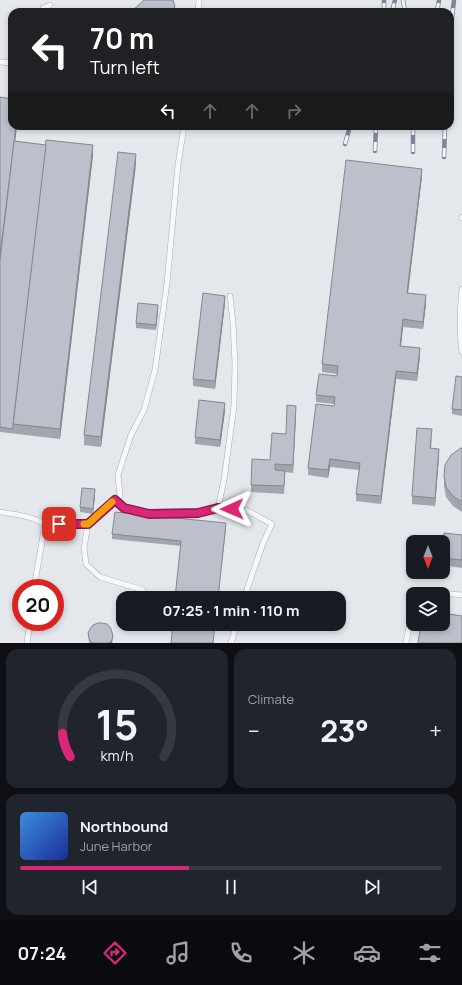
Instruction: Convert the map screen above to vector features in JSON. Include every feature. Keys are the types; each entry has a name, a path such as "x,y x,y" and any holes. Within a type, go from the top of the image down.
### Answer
{"lane":[{"path":"43,8 50,5"},
{"path":"143,591 100,577 86,564 84,548 88,524 120,496 118,475 131,435 144,410 155,370 167,283 178,166 183,130"},
{"path":"462,289 460,307 460,344 462,352"},
{"path":"218,508 224,480 234,406 233,323 230,296"},
{"path":"115,500 124,508 149,514 198,513 218,508 246,510 272,524 263,543 246,591"},
{"path":"0,512 28,516 45,524 88,524"},
{"path":"36,579 45,524"},
{"path":"450,594 462,595"},
{"path":"27,643 29,631"},
{"path":"231,643 235,631"},
{"path":"406,643 408,631"}],"building":[{"path":"144,0 173,0 175,6 174,8 135,8"},
{"path":"0,97 8,98 8,130 16,130 0,256"},
{"path":"46,140 93,145 60,429 13,424"},
{"path":"14,141 46,145 13,429 0,427 0,260"},
{"path":"118,152 136,154 101,437 84,435"},
{"path":"346,160 422,169 407,293 426,295 423,322 403,319 400,346 420,348 417,373 396,371 381,496 356,494 360,463 330,459 328,470 308,468 316,404 334,406 335,397 316,395 319,374 337,376 338,366 322,364"},
{"path":"203,293 225,296 215,381 193,379"},
{"path":"138,303 158,305 156,325 136,323"},
{"path":"456,376 462,377 462,410 452,409"},
{"path":"199,400 225,403 220,440 195,437"},
{"path":"287,405 296,406 293,465 275,464 275,470 285,471 284,486 251,485 252,459 270,460 272,433 286,434"},
{"path":"417,428 432,429 430,448 439,449 435,498 412,496"},
{"path":"461,448 462,502 453,496 446,487 444,476 445,465 451,455"},
{"path":"82,488 95,489 93,509 80,507"},
{"path":"115,512 226,523 219,591 176,591 181,541 112,534"},
{"path":"444,533 462,535 462,560 450,559 450,535 444,535"},
{"path":"450,614 462,616 462,643 418,643 420,631 450,631"},
{"path":"98,623 107,624 110,627 113,637 109,643 91,642 88,633 93,625"},
{"path":"172,631 214,631 213,643 171,643"}],"railway":[{"path":"384,0 384,8"},
{"path":"393,8 395,0"},
{"path":"403,0 404,8"},
{"path":"438,8 439,0"},
{"path":"453,8 454,0"},
{"path":"345,144 349,130"},
{"path":"375,151 376,130"},
{"path":"413,130 413,152"},
{"path":"444,157 445,130"}],"slow traffic":[{"path":"84,524 88,524 112,502"}],"route":[{"path":"59,524 88,524 115,500 124,508 149,514 198,513 218,508 232,509"}]}
